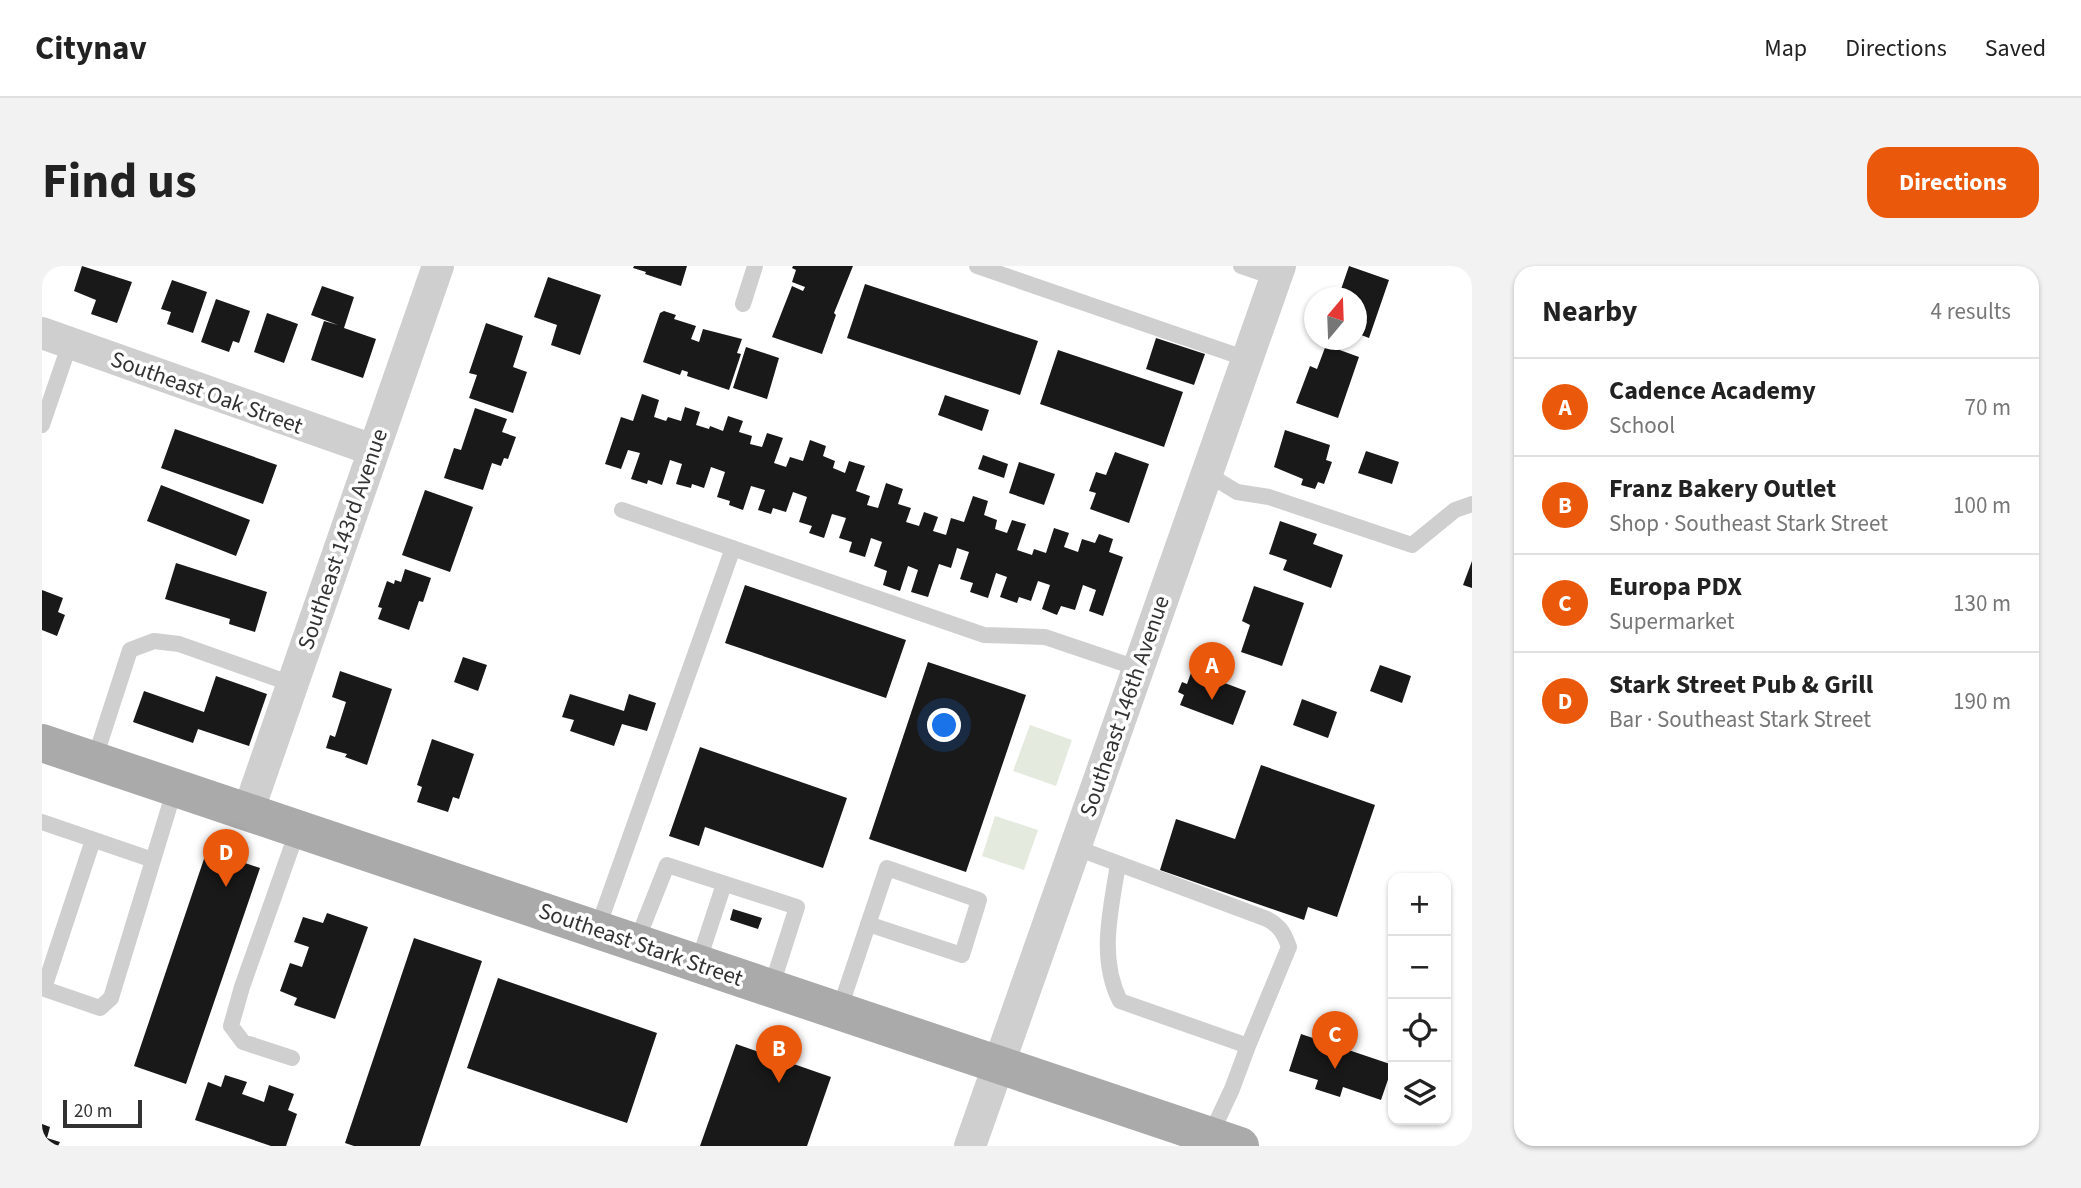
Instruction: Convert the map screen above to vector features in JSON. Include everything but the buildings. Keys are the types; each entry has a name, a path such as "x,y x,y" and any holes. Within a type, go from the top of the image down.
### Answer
{"main road":[{"name":"Southeast Stark Street","path":"42,743 1225,1141"}],"street":[{"name":"Southeast 143rd Avenue","path":"248,812 438,266"},
{"name":"Southeast 146th Avenue","path":"970,1146 1278,272"},
{"name":"Southeast Oak Street","path":"56,338 373,450"}],"lane":[{"path":"743,304 755,266"},
{"path":"977,266 1247,359"},
{"path":"1241,266 1278,272"},
{"path":"42,425 56,338"},
{"path":"1206,473 1237,492 1269,496 1412,545 1455,510 1472,504"},
{"path":"622,510 984,635 1045,637 1137,668"},
{"path":"597,930 733,548"},
{"path":"94,761 130,650 142,644 154,641 179,644 292,684"},
{"path":"93,840 43,988 100,1008 111,998 175,788"},
{"path":"42,822 153,860"},
{"path":"292,1058 243,1042 231,1026 298,829"},
{"path":"1074,847 1267,919 1278,925 1284,933 1289,947 1232,1089 1225,1141"},
{"path":"1118,864 1107,936 1107,958 1109,975 1119,1001 1248,1046"},
{"path":"636,943 667,865 797,907 771,988"},
{"path":"839,1011 868,924 887,868 979,900 961,955 868,924"},
{"path":"698,963 724,884"}],"shaded area":[{"path":"1030,725 1072,740 1056,786 1013,771"},
{"path":"995,816 1038,830 1024,870 982,856"}],"place":[{"name":"Cadence Academy","path":"1212,700"},
{"name":"Stark Street Pub & Grill","path":"226,887"},
{"name":"Europa PDX","path":"1335,1069"},
{"name":"Franz Bakery Outlet","path":"779,1083"}]}
